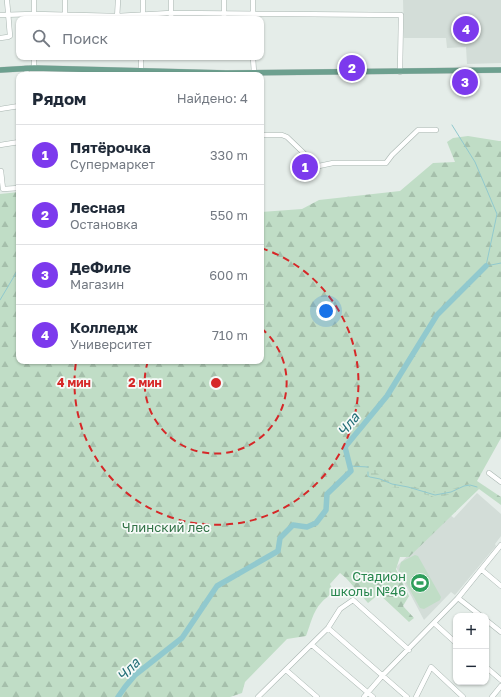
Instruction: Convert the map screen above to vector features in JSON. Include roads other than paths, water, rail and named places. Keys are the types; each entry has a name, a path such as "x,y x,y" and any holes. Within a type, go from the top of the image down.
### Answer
{"main road":[{"path":"0,70 34,68 169,72"},
{"path":"264,73 501,70"}],"street":[{"path":"0,38 10,36 7,0"},
{"path":"34,0 34,16"},
{"path":"61,16 65,0"},
{"path":"117,16 118,0"},
{"path":"143,0 143,16"},
{"path":"171,0 171,13"},
{"path":"224,0 224,13"},
{"path":"253,0 253,13"},
{"path":"150,16 171,13 401,15 400,72"},
{"path":"0,15 21,16"},
{"path":"34,60 34,68"},
{"path":"141,71 142,60"},
{"path":"254,60 254,72"},
{"path":"26,68 27,72"},
{"path":"0,109 16,106"},
{"path":"264,134 282,135 287,137 316,164 324,166 333,163 386,163 392,155 418,130 436,130"},
{"path":"0,145 16,142"},
{"path":"1,171 3,189 16,188"},
{"path":"489,473 501,482"},
{"path":"364,697 383,675 458,598 501,545"},
{"path":"482,570 501,586"},
{"path":"458,598 477,613"},
{"path":"260,696 328,628 340,609 353,600 409,650"},
{"path":"489,622 501,632"},
{"path":"434,623 453,640"},
{"path":"328,628 408,697"},
{"path":"312,645 373,697"},
{"path":"416,697 431,667 463,697"},
{"path":"286,670 317,697"},
{"path":"489,670 501,680"},
{"path":"492,697 501,686"}],"waterway":[{"name":"Чла","path":"452,125 475,162 497,214 486,266 501,263"},
{"name":"Чла","path":"118,697 135,675 182,638 217,586 278,551 280,538 293,525 307,527 316,523 326,510 327,494 351,471 345,447 387,396 437,315 486,266"},
{"path":"0,300 16,273"},
{"path":"350,466 368,467"},
{"path":"368,472 368,476 370,477 435,495 451,492 464,486 470,485 477,487"}],"place":[{"name":"Колледж","path":"466,29"},
{"name":"Лесная","path":"352,68"},
{"name":"ДеФиле","path":"465,82"},
{"name":"Пятёрочка","path":"305,167"},
{"name":"Стадион школы №46","path":"420,583"}],"park label":[{"name":"Члинский лес","path":"166,527"}]}
